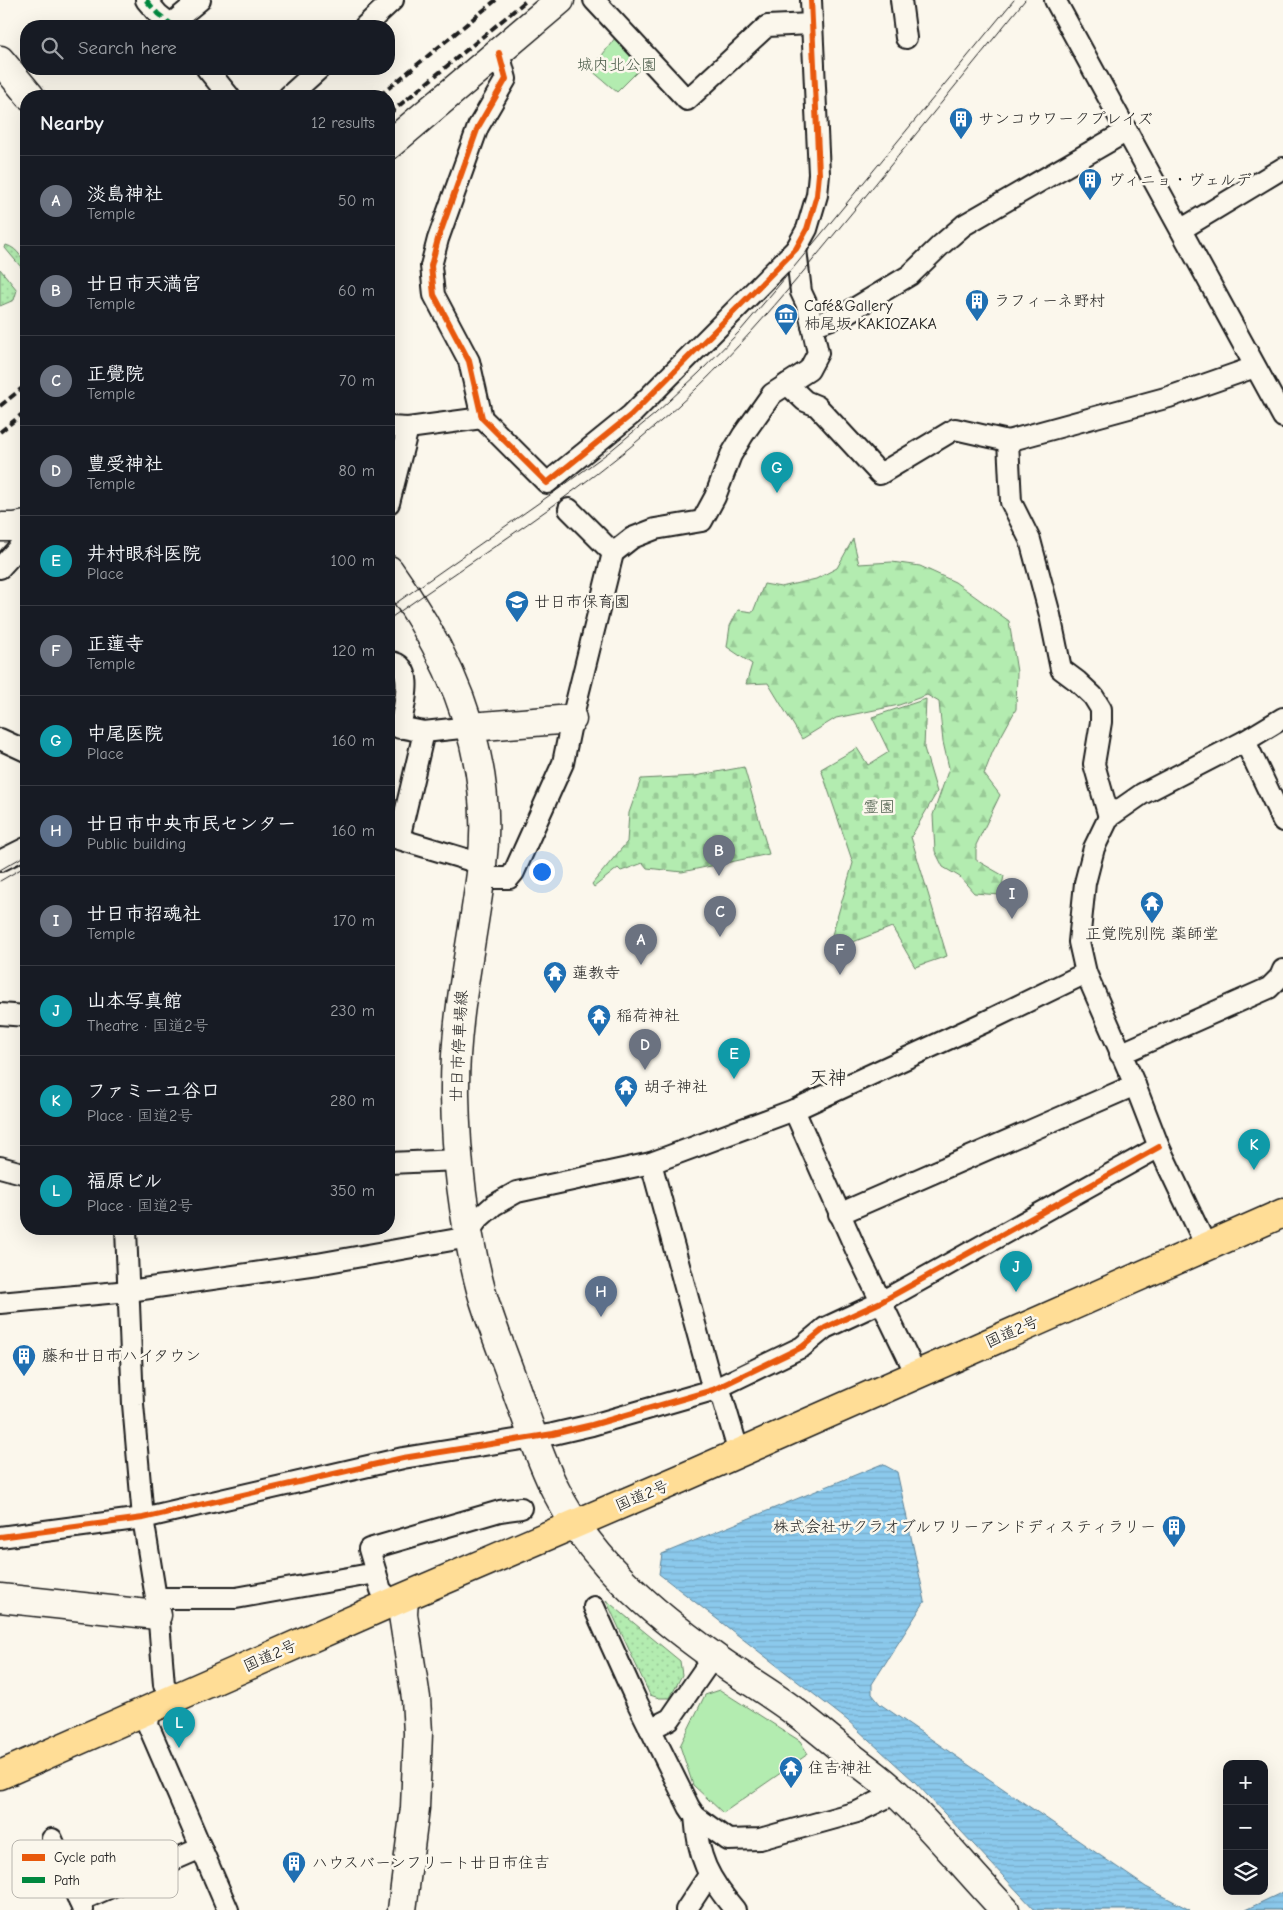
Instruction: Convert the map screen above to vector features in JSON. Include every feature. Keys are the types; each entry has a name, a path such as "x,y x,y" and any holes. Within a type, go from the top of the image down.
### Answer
{"highway":[{"name":"国道2号","path":"0,1775 398,1600 575,1525 1283,1213"}],"street":[{"path":"146,0 166,20"},
{"path":"178,20 200,0"},
{"path":"371,20 393,0"},
{"path":"395,140 560,0"},
{"path":"594,0 687,100 767,26 812,24"},
{"path":"499,53 506,79 478,127 438,239 431,266 434,296 469,360 482,418 547,483 631,415 796,248 808,229 817,194 819,174 811,0"},
{"path":"901,0 906,38"},
{"path":"1055,0 1283,417"},
{"path":"0,60 25,90"},
{"path":"212,75 224,90"},
{"path":"296,90 312,75"},
{"path":"812,326 845,314 910,275 964,225 1127,132"},
{"path":"1182,230 1283,168"},
{"path":"395,838 481,871 509,878 514,872 563,763 613,552 632,538 655,529 702,521 715,497 731,455 743,435 772,394 809,370 818,353 807,304 801,292 796,248"},
{"path":"787,384 805,401 817,406 880,474 955,429 1008,441 1169,397 1255,367"},
{"path":"395,453 398,428 482,418"},
{"path":"1008,441 1011,502 1030,540 1050,615 1061,669 1088,691 1101,709 1101,722 1094,764 1109,817"},
{"path":"569,509 613,552"},
{"path":"0,527 20,526"},
{"path":"0,568 20,546"},
{"name":"廿日市停車場線","path":"395,579 433,639 461,698 480,768 484,827 481,871 464,978 455,1055 459,1160 469,1235 482,1294 553,1486 575,1525 607,1566 713,1657 796,1712 896,1793 1005,1910"},
{"path":"395,662 404,668 406,677 395,722"},
{"path":"1206,1246 1159,1147 1135,1085 1086,973 1079,942 1085,883 1094,848 1109,817 1142,794 1245,741 1283,718"},
{"path":"395,726 424,732 470,726 572,719"},
{"path":"395,834 424,732"},
{"path":"0,739 20,748"},
{"path":"1245,741 1283,821"},
{"path":"0,861 20,851"},
{"path":"0,1303 129,1290 317,1264 469,1235 478,1219 517,1192 651,1163 794,1110 1037,998 1086,973"},
{"path":"1120,1054 1269,988 1282,976"},
{"path":"0,1014 20,1016"},
{"path":"839,1214 1135,1085"},
{"path":"794,1110 839,1214 916,1374"},
{"path":"0,1537 143,1518 403,1458 592,1426 713,1390 802,1347 825,1328 881,1302 1159,1147"},
{"path":"395,1163 459,1160"},
{"path":"651,1163 713,1390 722,1396 739,1453"},
{"path":"0,1167 20,1172"},
{"path":"126,1235 133,1404 143,1518 159,1622 164,1685 175,1697"},
{"path":"402,1910 415,1808 418,1733 416,1698 403,1615 398,1600 381,1590 369,1549 475,1518 521,1508"},
{"path":"0,1598 156,1607 236,1598 376,1574"},
{"path":"594,1606 650,1728 695,1816 697,1843 708,1875 735,1910"},
{"path":"650,1728 670,1719 713,1657"},
{"path":"150,1710 148,1725 228,1910"},
{"path":"695,1816 728,1840 760,1839 857,1812 896,1793"},
{"path":"178,1859 201,1848"},
{"path":"686,1910 708,1875"},
{"path":"81,1906 98,1898"}],"green space":[{"name":"城内北公園","path":"615,38 644,65 617,92 591,70"},
{"path":"6,245 20,255 20,266 5,248"},
{"path":"0,269 17,290 14,300 0,306"},
{"path":"853,539 859,564 892,562 920,566 955,582 1009,621 1017,672 1016,709 993,751 984,774 1000,795 976,845 976,860 1004,876 1000,895 974,893 960,877 943,867 935,851 933,815 949,768 943,742 939,702 927,695 899,705 836,718 802,739 768,683 746,684 752,664 727,647 730,626 738,610 753,612 764,584 781,587 816,579 837,568"},
{"name":"霊園","path":"926,699 924,748 937,792 911,837 947,956 915,967 892,927 827,952 853,863 821,769 857,748 868,765 889,752 872,717"},
{"path":"744,767 769,854 682,872 647,868 643,863 621,871 618,868 594,887 592,884 627,842 629,813 641,779 695,776"},
{"path":"606,1600 680,1661 682,1675 670,1698 659,1698 650,1695"},
{"path":"720,1690 800,1741 808,1754 723,1813 693,1785 680,1746 705,1695"}],"water":[{"path":"882,1464 897,1472 925,1601 872,1684 872,1694 880,1704 1146,1887 1190,1910 1035,1910 914,1781 847,1720 659,1574 662,1554"},
{"path":"1283,1892 1283,1910 1245,1910"}],"tram line":[{"path":"395,604 609,452 655,414 699,373 741,330 780,284 1014,0"},
{"path":"395,615 528,524 596,474 661,421 714,372 786,292 1025,0"},
{"path":"0,870 20,858"},
{"path":"0,881 20,869"}],"railway":[{"path":"386,90 496,0"},
{"path":"395,109 527,0"},
{"path":"0,406 20,390"},
{"path":"0,432 20,416"}],"marked path":[{"path":"146,0 166,20"}],"cycle path":[{"path":"499,53 506,79 478,127 438,239 431,266 434,295 469,361 482,418 547,483 631,415 796,249 807,229 817,195 819,174 811,0"},
{"path":"0,1537 143,1518 403,1458 553,1434 592,1425 713,1390 802,1347 825,1328 881,1302 1159,1147"}],"place":[{"name":"サンコウワークプレイズ","path":"961,140"},
{"name":"ヴィニョ・ヴェルデ","path":"1090,201"},
{"name":"ラフィーネ野村","path":"977,322"},
{"name":"Café&Gallery 柿尾坂 KAKIOZAKA","path":"786,336"},
{"name":"中尾医院","path":"777,493"},
{"name":"廿日市保育園","path":"517,623"},
{"name":"廿日市天満宮","path":"719,876"},
{"name":"廿日市招魂社","path":"1012,919"},
{"name":"正覚院別院 薬師堂","path":"1152,924"},
{"name":"正覺院","path":"720,937"},
{"name":"淡島神社","path":"641,965"},
{"name":"正蓮寺","path":"840,975"},
{"name":"蓮教寺","path":"555,994"},
{"name":"稲荷神社","path":"599,1037"},
{"name":"豊受神社","path":"645,1070"},
{"name":"井村眼科医院","path":"734,1079"},
{"name":"胡子神社","path":"626,1108"},
{"name":"ファミーユ谷口","path":"1254,1170"},
{"name":"山本写真館","path":"1016,1292"},
{"name":"廿日市中央市民センター","path":"601,1317"},
{"name":"藤和廿日市ハイタウン","path":"24,1377"},
{"name":"株式会社サクラオブルワリーアンドディスティラリー","path":"1174,1548"},
{"name":"福原ビル","path":"179,1748"},
{"name":"住吉神社","path":"791,1789"},
{"name":"ハウスバーンフリート廿日市住吉","path":"294,1884"}],"district":[{"name":"天神","path":"828,1078"}]}
